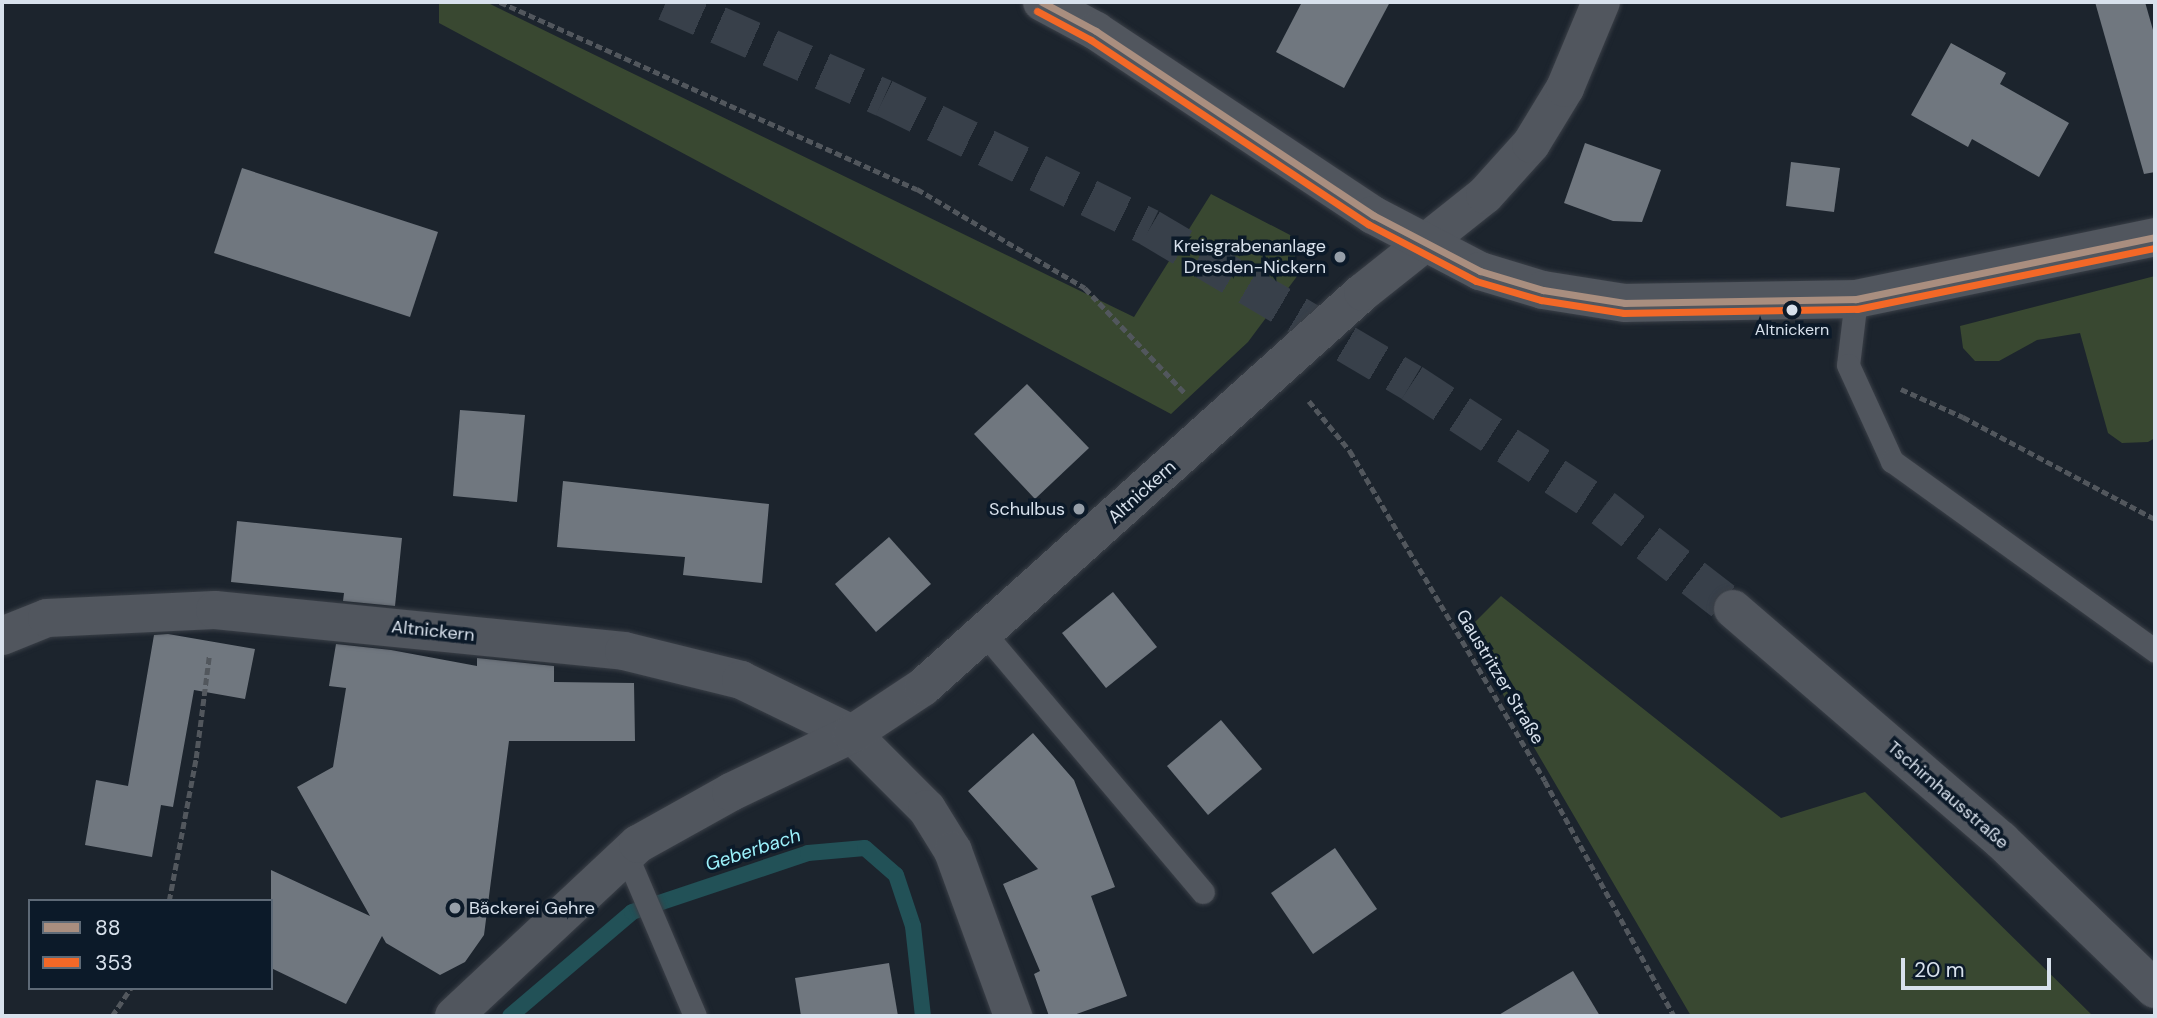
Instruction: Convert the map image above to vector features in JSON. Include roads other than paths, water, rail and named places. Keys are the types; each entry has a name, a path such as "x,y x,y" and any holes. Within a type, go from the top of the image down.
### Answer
{"street":[{"path":"1042,2 1096,32 1373,215 1480,271 1543,290 1625,303 1856,299 2155,237"},
{"name":"Altnickern","path":"454,1016 638,844 731,792 852,734 923,687 1363,292 1485,195 1531,144 1565,88 1601,2"},
{"name":"Tschirnhausstraße","path":"1732,609 2001,840 2155,989"},
{"name":"Altnickern","path":"2,636 47,618 215,610 624,651 741,680 852,734 926,809 953,851 1013,1016"}],"lane":[{"path":"1856,299 1848,365 1892,461 2155,651"},
{"path":"985,633 1203,891"},
{"path":"626,854 695,1016"}],"waterway":[{"name":"Geberbach","path":"510,1016 632,912 808,853 865,848 896,875 913,926 923,1016"}],"tunnel":[{"path":"666,2 884,98 1150,228 1412,383 1603,508 1733,609"}],"place":[{"name":"Kreisgrabenanlage Dresden-Nickern","path":"1340,257"},
{"name":"Altnickern","path":"1792,310"},
{"name":"Schulbus","path":"1079,509"},
{"name":"Bäckerei Gehre","path":"455,908"}]}
